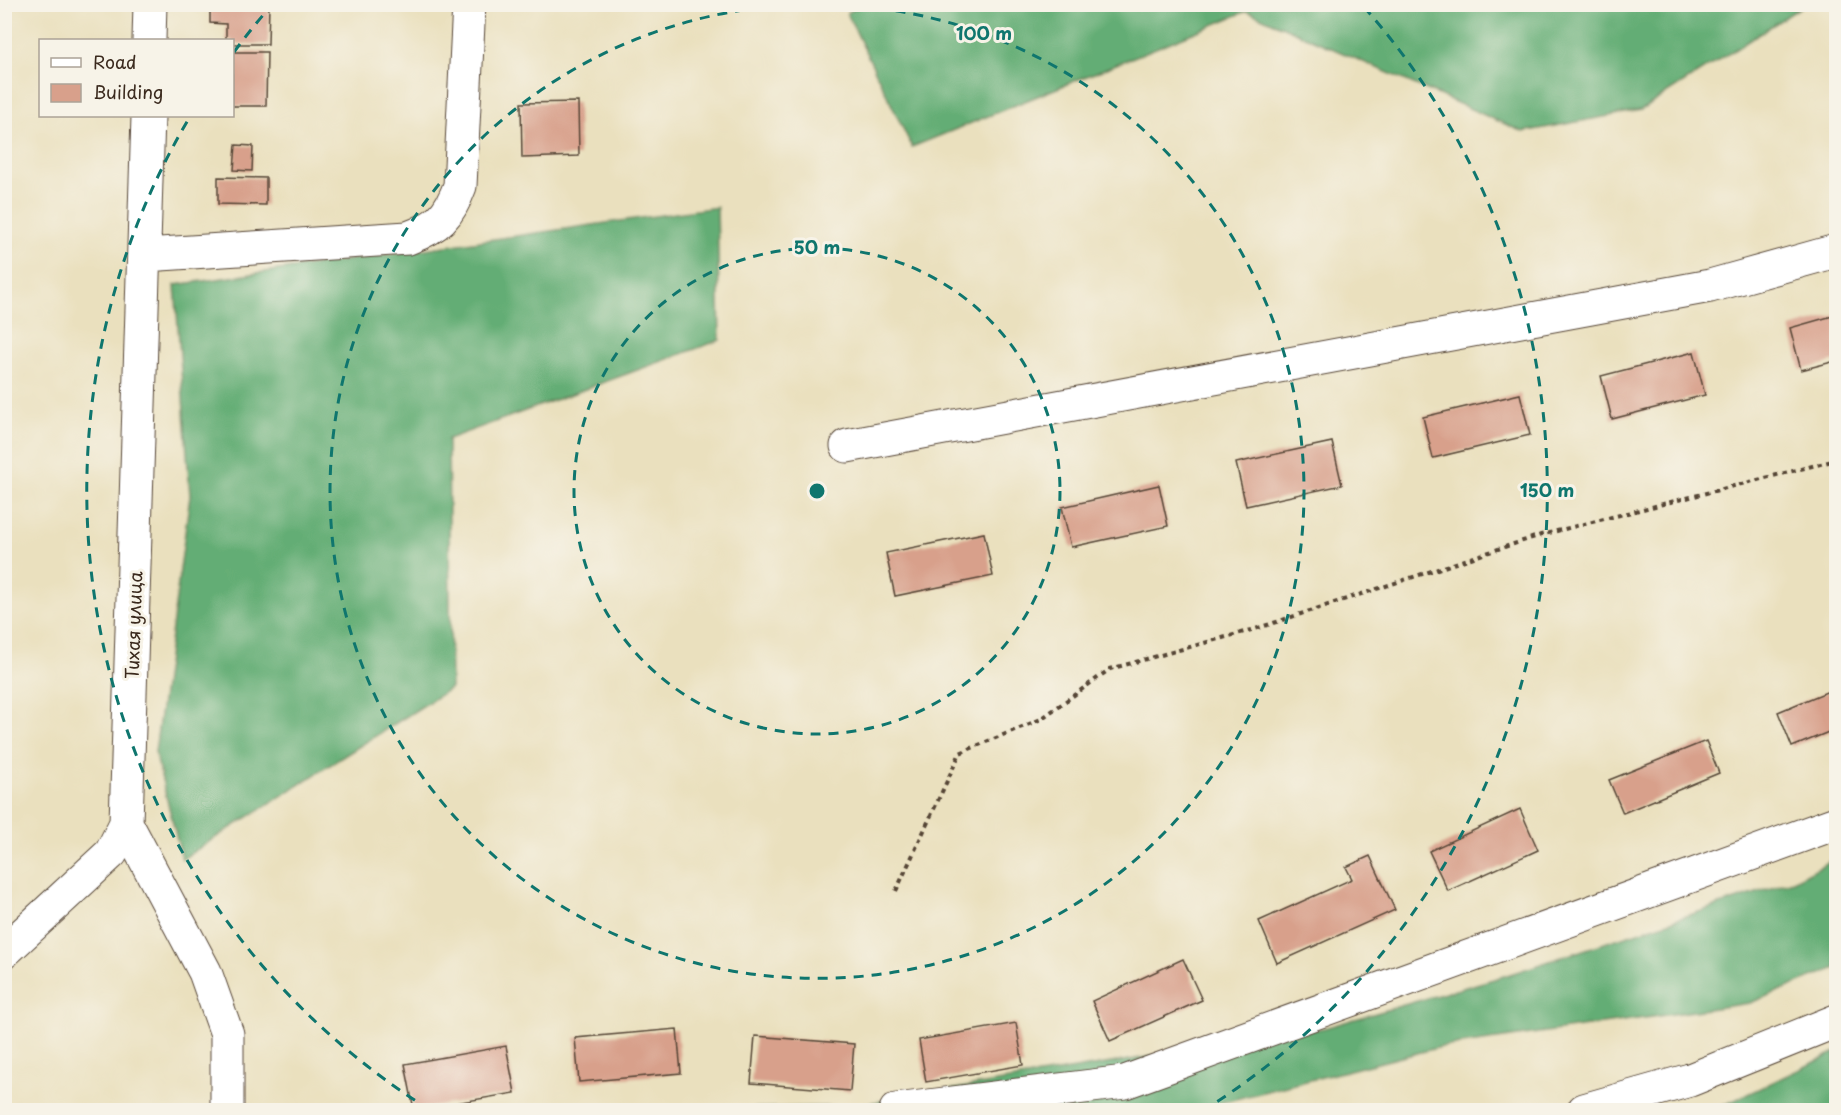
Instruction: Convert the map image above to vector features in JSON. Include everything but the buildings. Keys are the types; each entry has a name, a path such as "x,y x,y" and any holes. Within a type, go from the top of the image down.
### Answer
{"street":[{"path":"149,39 150,4"},
{"path":"145,255 408,238 429,231 442,220 453,204 459,186 470,4"},
{"name":"Тихая улица","path":"148,117 126,823 205,972 227,1034 227,1110"},
{"path":"847,446 1710,286 1836,250"},
{"path":"4,952 111,853 126,823"},
{"path":"896,1110 1125,1082 1836,823"},
{"path":"1584,1110 1690,1080 1836,1021"}],"path":[{"path":"896,891 960,753 1041,718 1110,669 1256,629 1541,535 1836,460"}],"green space":[{"path":"863,4 1804,5 1641,110 1523,132 1247,11 912,147 847,13"},
{"path":"717,207 720,340 448,439 451,688 182,859 155,752 190,496 175,285"},
{"path":"1836,858 1836,968 1750,1003 1441,1047 1192,1110 701,1110 851,1106 1324,1028 1504,976 1793,881"},
{"path":"1836,1052 1836,1110 1714,1110"}]}
